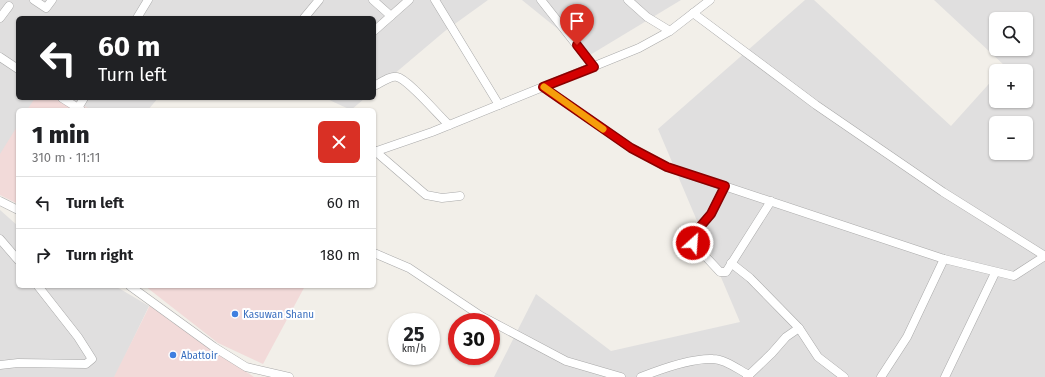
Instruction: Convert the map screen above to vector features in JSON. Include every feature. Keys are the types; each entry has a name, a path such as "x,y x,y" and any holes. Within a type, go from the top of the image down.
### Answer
{"street":[{"path":"34,0 46,8 52,0"},
{"path":"138,16 148,0"},
{"path":"306,16 319,0"},
{"path":"373,0 391,16"},
{"path":"376,30 409,0"},
{"path":"435,0 500,105"},
{"path":"541,0 594,67"},
{"path":"628,0 647,17 670,31"},
{"path":"376,151 449,125 639,48 670,31 710,0"},
{"path":"0,18 9,6"},
{"path":"543,87 638,152 667,167 771,201 872,237 944,259 995,273 1014,276 1045,256 943,192 816,105 693,13"},
{"path":"0,57 16,68"},
{"path":"376,85 396,76 408,84 449,125"},
{"path":"65,100 77,108"},
{"path":"376,152 426,195 442,198 460,196"},
{"path":"725,186 711,214 693,235 693,243 720,272 726,272 771,201"},
{"path":"0,201 16,209"},
{"path":"0,239 16,258"},
{"path":"376,254 409,268 481,316 566,361 621,377"},
{"path":"881,377 907,337 944,259"},
{"path":"731,263 750,278 799,328 818,358 844,377"},
{"path":"945,377 995,273"},
{"path":"0,365 18,363 86,364 92,359 78,337 40,288"},
{"path":"133,288 214,347 246,367 289,377"},
{"path":"641,377 669,366 713,358 726,363 748,376 772,353 786,336 799,328"}],"shaded area":[{"path":"0,0 488,0 445,31 376,89 376,16 16,16 16,100 156,100 150,108 16,108 16,166 0,156"},
{"path":"522,0 681,0 590,55"},
{"path":"805,0 814,0 951,126 989,84 989,108 1033,108 1033,64 1003,64 994,56 1033,56 1033,12 989,12 989,51 934,0 1045,0 1045,377 494,377 536,294 611,351 740,322 658,129"},
{"path":"34,100 72,100 88,108 28,108"},
{"path":"329,100 363,100 353,108 347,108"},
{"path":"16,128 16,203 0,195 0,154"},
{"path":"0,210 16,224 16,288 118,288 149,306 115,377 0,377"},
{"name":"Kasuwan Shanu","path":"148,288 304,288 263,364 218,343"},
{"name":"Abattoir","path":"150,305 169,320 254,377 114,377"}],"slow traffic":[{"path":"544,87 603,129"}],"place":[{"name":"Kasuwan Shanu","path":"235,314"},
{"name":"Abattoir","path":"173,355"}],"route":[{"path":"577,45 594,67 543,87 631,148 667,167 725,186 711,214 693,235 693,243"}]}
